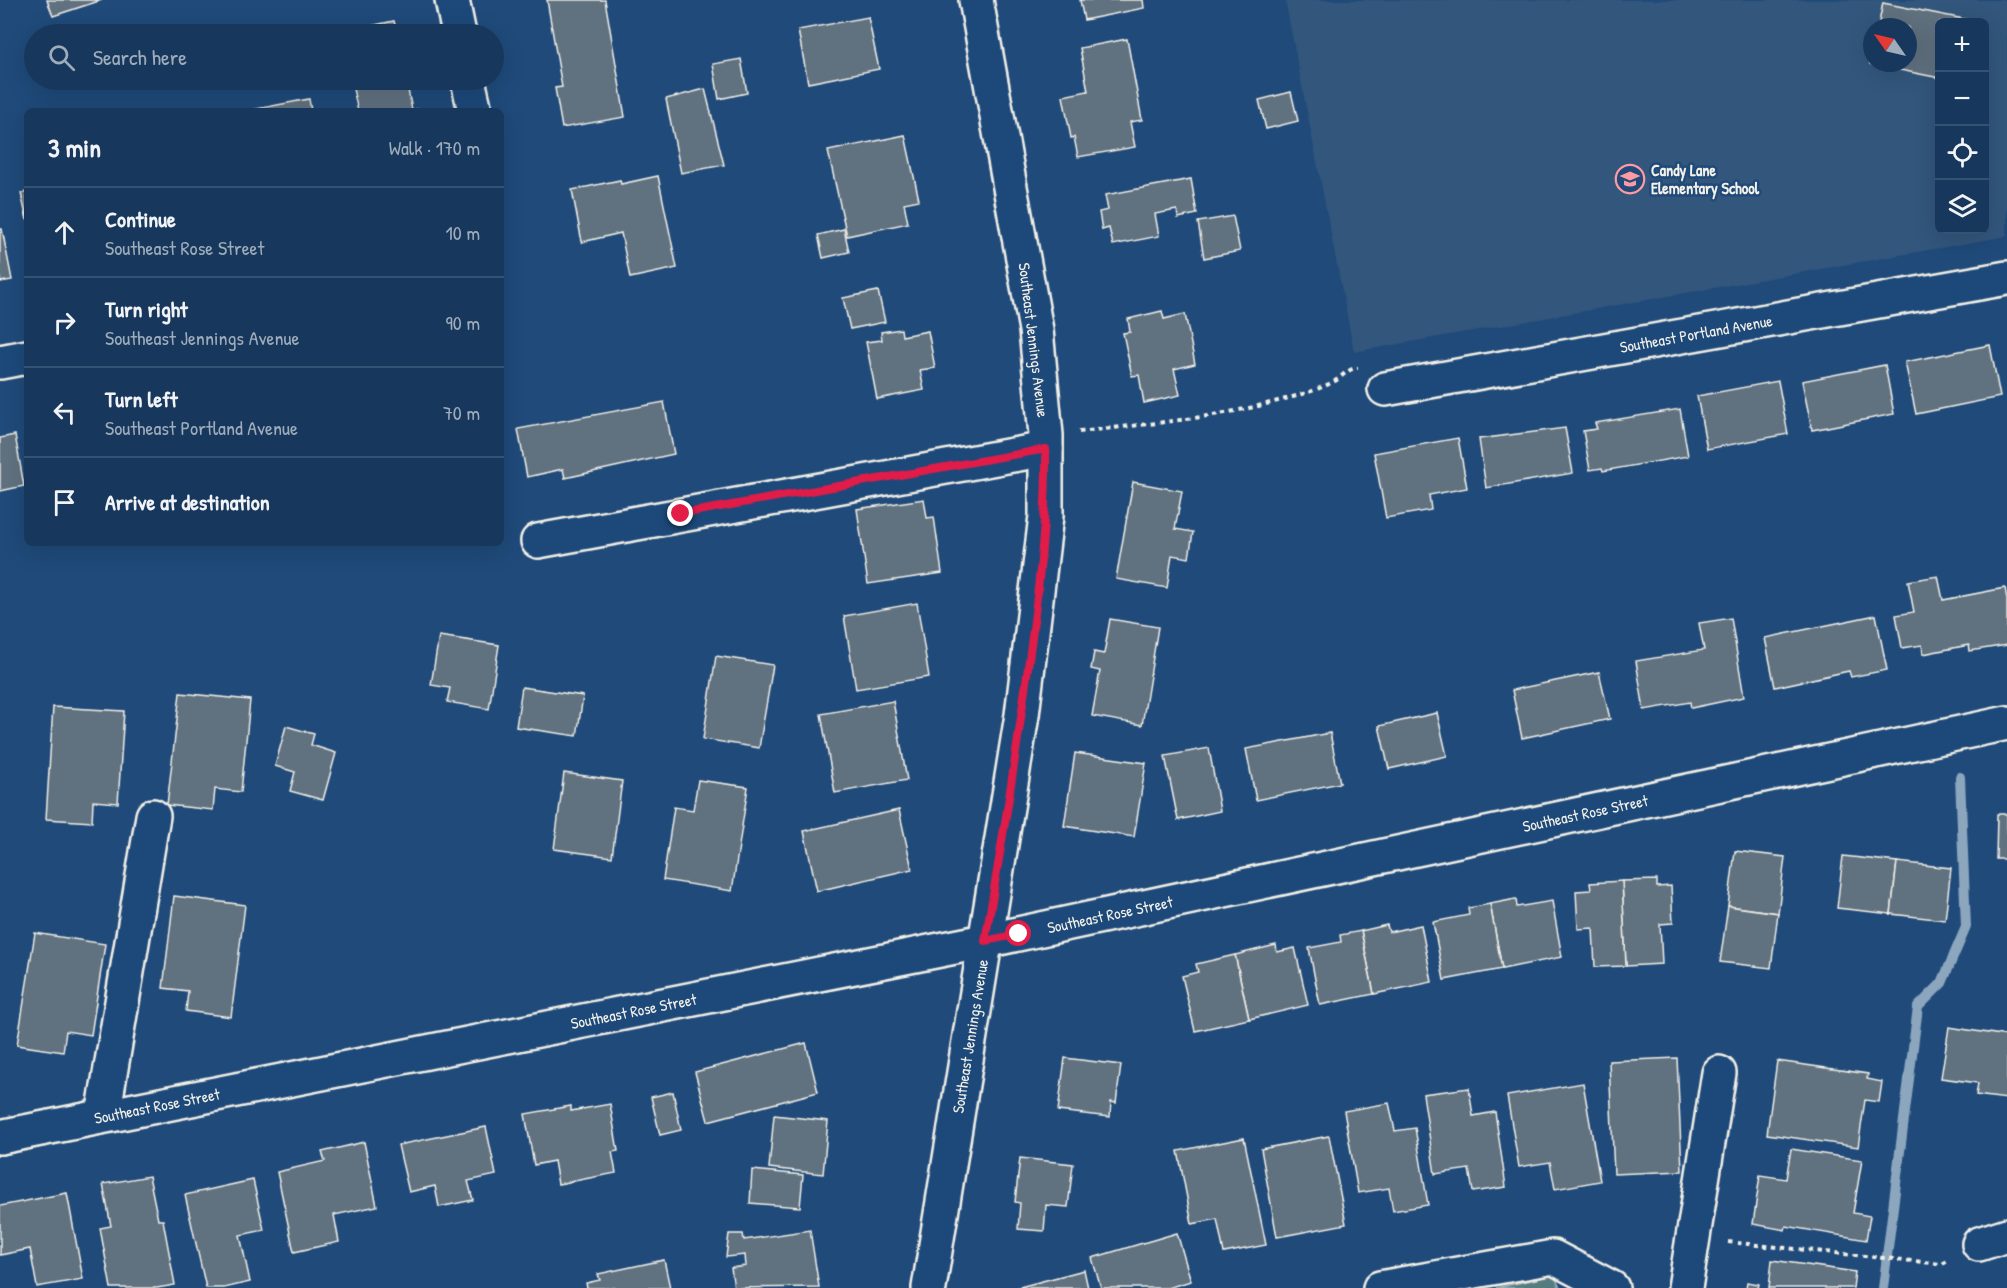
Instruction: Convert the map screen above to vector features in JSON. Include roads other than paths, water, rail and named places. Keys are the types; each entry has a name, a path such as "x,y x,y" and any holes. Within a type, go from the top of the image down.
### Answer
{"street":[{"path":"452,0 457,24"},
{"name":"Southeast Jennings Avenue","path":"929,1288 1022,715 1046,516 1046,442 1039,352 1028,280 976,0"},
{"path":"470,90 474,108"},
{"name":"Southeast Portland Avenue","path":"1385,389 2007,278"},
{"path":"0,363 24,358"},
{"path":"538,541 1046,442"},
{"name":"Southeast Rose Street","path":"0,1137 985,941 2007,723"},
{"path":"103,1116 153,816"},
{"path":"1685,1288 1719,1073"},
{"path":"1392,1287 1553,1257 1612,1288"}],"waterway":[{"path":"1883,1288 1918,1007 1942,983 1966,927 1960,777"}],"place":[{"name":"Candy Lane Elementary School","path":"1630,179"}]}
